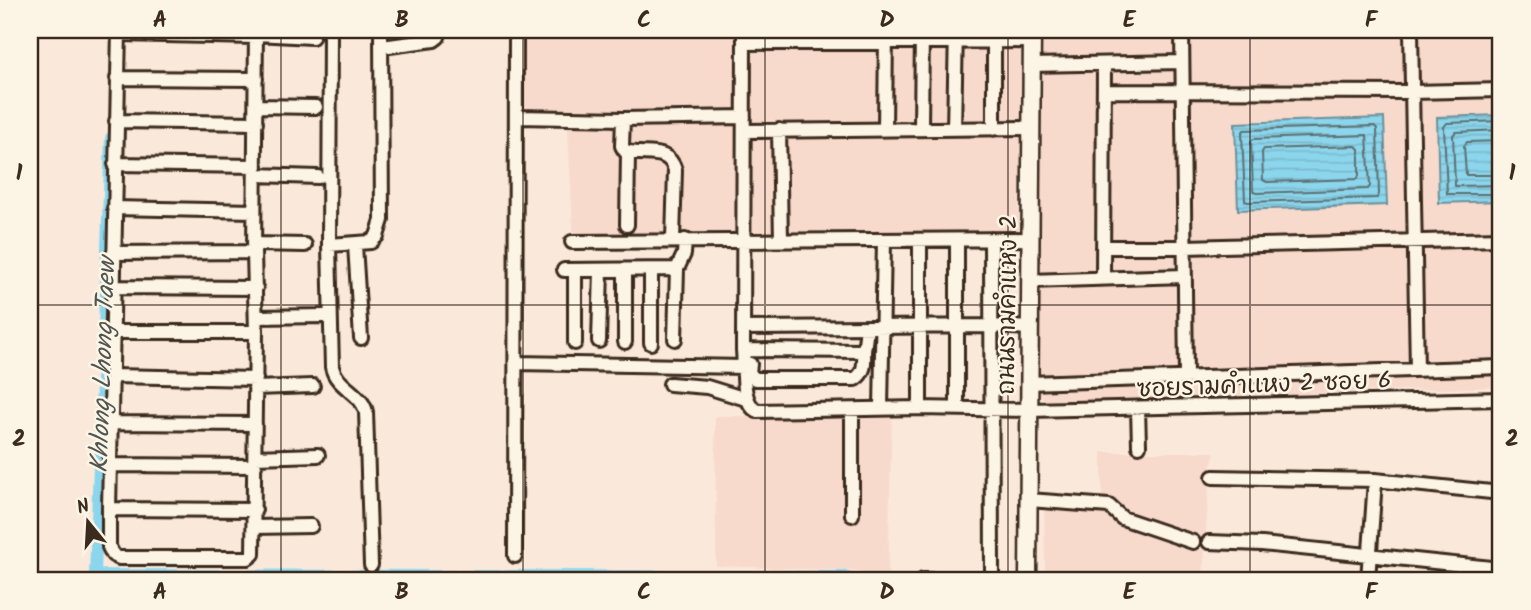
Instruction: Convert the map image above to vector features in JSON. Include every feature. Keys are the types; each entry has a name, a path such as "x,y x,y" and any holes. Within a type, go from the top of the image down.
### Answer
{"main road":[{"name":"ถนนรามคำแหง 2","path":"1028,580 1029,410 1032,383 1029,281 1032,36"}],"street":[{"path":"330,30 329,245 333,372 362,402 366,412 371,565"},
{"path":"329,245 371,242 377,236 382,220 382,30"},
{"path":"382,47 434,40 440,30"},
{"path":"514,556 518,117 516,30"},
{"path":"1182,30 1186,377"},
{"path":"1410,30 1417,370"},
{"path":"256,34 255,547 248,558 120,558 113,555 109,547 119,32 256,34 313,37"},
{"path":"885,130 886,35"},
{"path":"921,129 922,35"},
{"path":"954,129 956,35"},
{"path":"994,35 994,129"},
{"path":"867,328 864,369 855,379 755,379 750,373 743,328 744,36 1032,36"},
{"path":"1031,65 1182,62"},
{"path":"1102,278 1104,64"},
{"path":"117,78 256,79"},
{"path":"1104,91 1501,90"},
{"path":"256,106 316,107"},
{"path":"518,117 744,117"},
{"path":"623,119 622,146 628,152 664,155 673,162 675,170 679,240 684,254 677,270 675,339"},
{"path":"116,121 256,123"},
{"path":"744,131 1032,128"},
{"path":"779,131 781,240"},
{"path":"627,225 628,152"},
{"path":"116,164 318,177"},
{"path":"114,208 254,211"},
{"path":"989,580 992,575 993,411 991,239"},
{"path":"572,242 1031,239"},
{"path":"1103,247 1501,239"},
{"path":"881,409 884,240"},
{"path":"957,240 957,409"},
{"path":"919,241 920,408"},
{"path":"113,253 305,245"},
{"path":"355,245 361,338"},
{"path":"575,343 569,270 677,270"},
{"path":"599,341 601,270"},
{"path":"625,270 625,342"},
{"path":"651,270 652,343"},
{"path":"1029,281 1185,276"},
{"path":"114,287 256,288"},
{"path":"256,317 324,316"},
{"path":"743,328 1029,328"},
{"path":"112,332 256,332"},
{"path":"746,350 864,351"},
{"path":"746,350 746,399"},
{"path":"516,363 745,367"},
{"path":"1032,383 1501,367"},
{"path":"112,376 313,386"},
{"name":"ซอยรามคำแหง 2 ซอย 6","path":"670,384 707,387 746,399 757,411 920,408 993,411 1501,399"},
{"path":"1138,408 1139,446"},
{"path":"852,410 852,515"},
{"path":"110,423 255,424"},
{"path":"110,465 255,462 318,455"},
{"path":"1213,477 1375,480 1501,493"},
{"path":"1368,580 1375,480"},
{"path":"1029,500 1109,506 1122,518 1193,542"},
{"path":"109,509 254,510"},
{"path":"254,527 311,526"},
{"path":"1209,542 1262,544 1501,569"},
{"path":"923,580 931,580"}],"shaded area":[{"path":"522,30 1022,30 1019,245 574,250 567,112 522,111"},
{"path":"1040,30 1501,30 1501,387 1049,402 1037,394"},
{"path":"892,415 888,580 875,580 859,571 716,566 715,416"},
{"path":"1102,452 1215,452 1210,470 1203,580 1045,580 1044,495 1102,496"}],"water":[{"path":"1501,115 1501,201 1439,203 1437,117"},
{"path":"1384,118 1387,205 1238,210 1235,123"}],"waterway":[{"name":"Khlong Lhong Taew","path":"111,138 95,575 845,577 851,580"}]}
